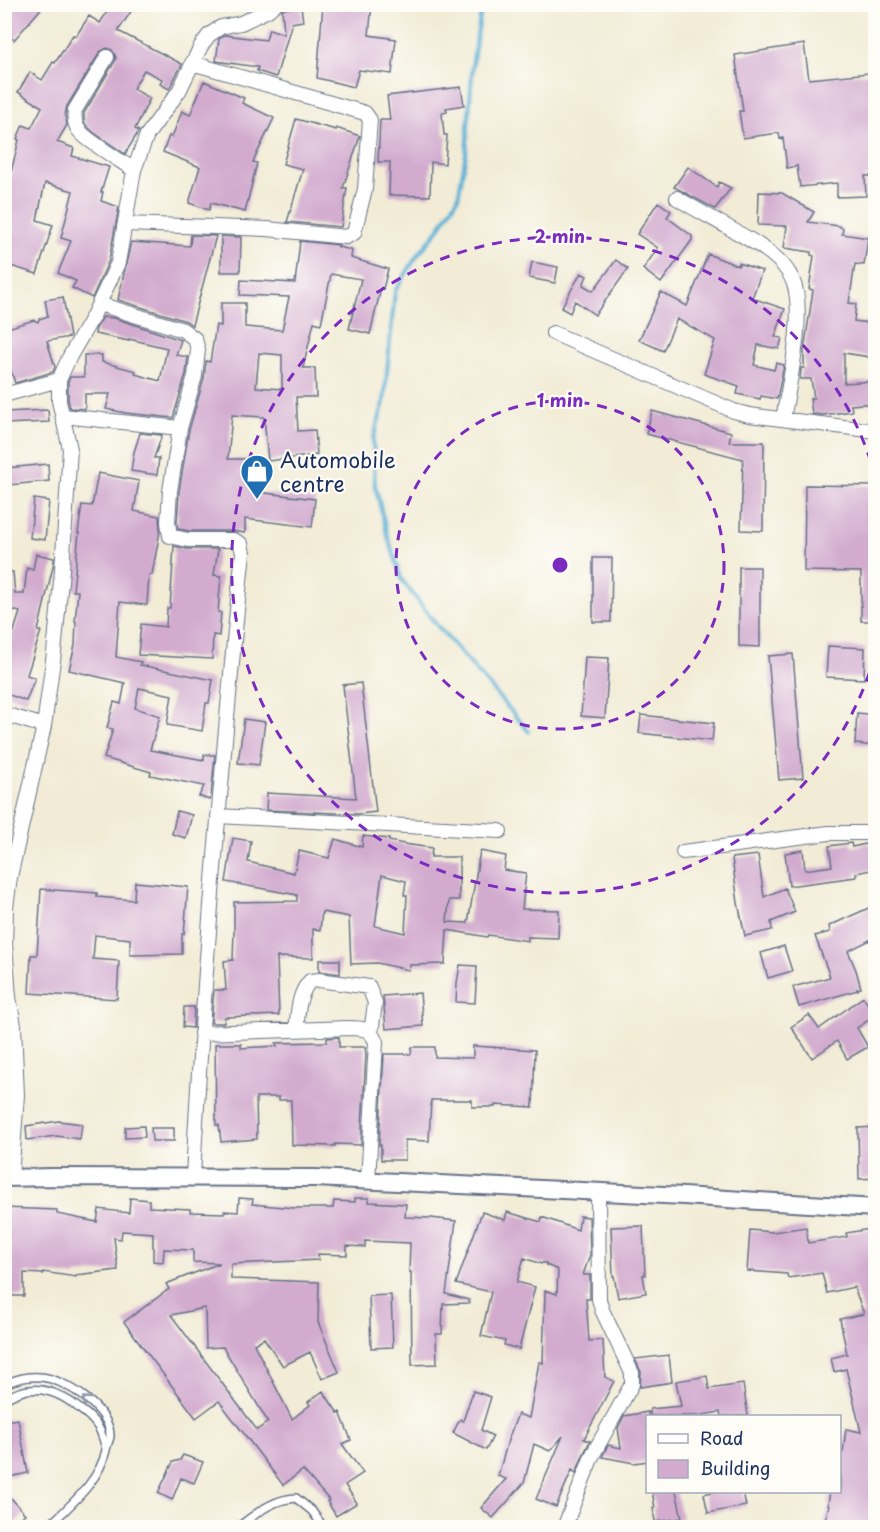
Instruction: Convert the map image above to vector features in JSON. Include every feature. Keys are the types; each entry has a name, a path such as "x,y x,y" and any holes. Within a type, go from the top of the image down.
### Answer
{"street":[{"path":"275,4 268,10 241,23 222,27 209,35 201,46 179,91 147,135 134,170 118,263 59,380 59,401 70,449 56,641 44,726 10,877 5,945 7,997 14,1026 17,1095 8,1178 315,1178 876,1208"},
{"path":"106,57 75,110 75,123 82,135 134,170"},
{"path":"125,224 267,229 346,237 354,233 365,189 370,120 365,113 192,63"},
{"path":"677,198 762,247 781,263 793,280 797,301 797,336 783,419"},
{"path":"99,304 183,330 195,339 198,350 195,376 180,428 170,491 168,522 170,536 188,540 233,540 241,544 243,553 218,816 201,1032 193,1177"},
{"path":"553,333 734,411 749,415 876,431"},
{"path":"4,394 59,380"},
{"path":"63,416 180,428"},
{"path":"4,714 44,726"},
{"path":"218,816 500,831"},
{"path":"683,852 829,833 876,833"},
{"path":"296,1030 299,1004 305,986 309,981 319,980 369,987 375,1003 371,1033"},
{"path":"201,1032 349,1028 363,1029 371,1033 376,1042 368,1181"},
{"path":"564,1527 592,1456 632,1384 632,1373 599,1299 598,1192"}],"lane":[{"path":"4,1385 25,1377 42,1377 61,1383 89,1401 103,1416 109,1429 110,1438 101,1466 85,1490 48,1527"},
{"path":"4,1400 21,1391 34,1389 68,1399 98,1427 106,1449"},
{"path":"237,1527 268,1506 285,1499 296,1498 312,1511 324,1527"}],"building":[{"path":"16,4 45,4 14,40 4,32 4,19"},
{"path":"112,4 136,4 118,31 182,64 169,89 160,84 162,79 144,70 133,89 150,98 135,129 139,131 125,154 93,132 85,124 84,119 84,113 115,61 116,57 112,50 107,48 100,52 67,106 65,115 67,125 57,142 74,148 72,156 109,167 101,192 103,192 101,201 119,207 109,260 92,298 72,288 76,281 58,273 71,241 61,238 73,191 45,183 37,220 53,225 37,274 4,264 4,175 10,176 19,140 17,139 23,125 31,128 42,107 18,92 30,72 42,80 89,16 100,23"},
{"path":"323,4 372,4 369,35 396,39 392,74 359,70 354,87 317,78"},
{"path":"301,7 303,21 292,23 276,77 257,71 258,67 216,61 219,39 225,35 266,40 269,29 284,34 282,9"},
{"path":"804,44 809,79 869,73 871,90 876,89 876,176 865,176 866,196 837,197 837,183 800,187 797,166 787,168 783,138 780,139 779,133 743,138 739,111 743,111 735,55"},
{"path":"204,81 244,98 242,103 274,118 253,162 257,163 245,212 211,203 209,210 189,203 200,167 163,152 169,136 172,137 182,111 190,115"},
{"path":"461,87 464,105 446,108 447,112 442,113 444,135 447,135 445,164 431,162 430,196 389,195 390,162 378,162 380,120 390,120 387,96"},
{"path":"296,119 360,136 343,188 347,188 341,227 287,222 303,169 283,164"},
{"path":"688,167 717,187 719,182 731,188 715,209 674,187"},
{"path":"759,192 782,193 814,212 808,222 839,226 843,229 842,234 868,238 864,265 855,264 849,303 856,304 854,321 876,324 876,358 844,353 844,383 876,381 876,403 851,405 852,411 823,415 812,414 810,398 814,398 811,379 800,379 801,368 804,368 804,351 813,290 809,289 814,256 811,252 784,248 787,226 758,225"},
{"path":"658,202 671,211 667,217 692,236 692,240 661,283 643,269 658,248 637,234"},
{"path":"191,235 216,236 192,325 186,321 118,300 131,242 190,246"},
{"path":"221,236 241,237 240,272 221,272"},
{"path":"300,241 339,245 338,247 352,250 351,258 388,269 370,334 349,329 361,279 331,274 321,324 314,322 303,368 315,368 316,397 296,397 298,431 315,430 317,455 268,461 264,417 232,415 228,459 255,459 257,492 315,499 312,527 245,519 245,533 178,529 179,492 189,430 204,378 206,361 210,362 216,325 221,326 221,303 245,303 245,327 282,330 289,297 240,295 241,280 295,283","holes":["259,353 282,355 282,389 256,387"]},
{"path":"708,254 738,266 739,263 762,271 752,298 785,309 775,337 782,338 779,349 758,345 754,365 774,370 776,363 784,365 777,399 761,396 760,399 737,394 739,386 704,374 715,340 677,319 663,351 639,340 661,292 687,306"},
{"path":"616,260 628,269 595,315 575,301 570,313 561,308 581,273 587,276 583,285 593,291"},
{"path":"532,262 558,267 555,283 529,278"},
{"path":"63,297 70,337 47,341 55,367 53,372 15,383 4,348 4,329 34,320 38,322 39,319 48,316 45,300"},
{"path":"103,317 114,318 181,340 176,355 188,357 186,374 173,418 106,409 110,394 85,394 85,409 70,408 68,382 70,377 84,377 84,355 102,355 102,362 136,371 135,374 160,381 167,348 95,334"},
{"path":"48,410 49,422 4,424 4,412"},
{"path":"652,411 731,432 729,442 764,442 763,531 741,530 743,459 646,434"},
{"path":"140,433 162,435 154,458 159,458 157,475 131,471"},
{"path":"48,464 49,481 9,485 7,468"},
{"path":"98,473 139,481 134,511 159,516 160,531 152,575 149,575 147,605 120,602 116,657 141,662 140,665 213,680 209,703 206,703 202,731 167,725 172,695 139,688 135,708 160,716 150,750 204,760 204,755 215,755 209,800 199,796 204,786 150,775 151,772 104,758 113,729 107,728 114,702 121,704 125,683 69,670 75,645 78,591 73,591 82,505 92,506"},
{"path":"805,485 876,486 876,621 861,621 861,572 804,571"},
{"path":"34,499 49,501 45,540 30,538"},
{"path":"174,546 188,549 218,549 214,575 221,576 218,612 221,613 219,636 213,635 212,659 138,655 141,624 166,627 167,608 170,608"},
{"path":"36,554 54,558 54,562 38,631 41,631 27,675 35,678 26,701 4,693 4,662 20,612 4,608 4,598 10,572 13,572 15,594 24,594 27,568 33,570"},
{"path":"593,558 612,558 611,622 593,622"},
{"path":"739,567 760,567 760,647 739,646"},
{"path":"828,646 865,648 864,679 826,677"},
{"path":"793,654 803,778 779,780 768,656"},
{"path":"585,657 609,658 605,718 581,716"},
{"path":"361,683 376,812 358,814 266,810 267,793 356,798 343,685"},
{"path":"857,713 876,715 876,746 855,744"},
{"path":"641,715 714,723 712,741 639,733"},
{"path":"244,719 265,722 259,765 238,763"},
{"path":"177,811 192,815 186,838 172,834"},
{"path":"363,836 432,848 431,857 459,857 459,900 449,900 447,922 468,923 480,851 506,856 504,870 526,873 522,909 559,910 558,938 528,937 528,941 447,930 445,964 410,965 409,970 377,963 351,964 349,917 322,912 320,930 313,929 313,958 277,957 279,1015 225,1017 224,1023 211,1023 214,990 226,990 224,961 233,960 234,902 297,901 297,895 226,882 233,838 251,841 248,862 294,873 299,851 329,858 335,839 362,847","holes":["382,875 406,881 405,933 375,926"]},
{"path":"851,843 852,847 870,843 876,869 856,873 856,877 789,886 785,853 803,850 805,870 832,866 829,846"},
{"path":"758,855 764,897 785,888 795,912 771,922 772,930 745,936 732,858"},
{"path":"135,882 188,887 182,954 130,955 130,939 95,935 93,959 119,961 117,999 29,993 31,955 37,955 41,889 97,893 97,897 134,900"},
{"path":"873,906 876,912 876,937 848,951 861,988 799,1007 793,987 830,977 815,936 830,932 829,926"},
{"path":"784,946 792,971 768,978 761,953"},
{"path":"319,960 340,960 340,974 319,971"},
{"path":"460,965 477,966 475,1003 456,1002"},
{"path":"420,993 423,1026 386,1029 383,996"},
{"path":"863,997 876,1015 857,1028 868,1047 847,1059 837,1041 812,1058 791,1027 809,1015 819,1029"},
{"path":"184,1007 194,1007 193,1028 183,1027"},
{"path":"339,1037 339,1047 365,1047 361,1145 292,1145 291,1100 279,1100 279,1097 256,1097 257,1139 221,1142 219,1125 216,1125 215,1044 241,1044 241,1048 277,1046 276,1043 327,1042 327,1038"},
{"path":"473,1046 535,1050 533,1107 495,1105 495,1107 472,1107 472,1100 431,1100 429,1141 405,1140 405,1160 381,1160 381,1145 379,1145 384,1054 411,1054 412,1047 435,1047 435,1057 473,1058"},
{"path":"59,1121 82,1124 80,1139 56,1136 27,1140 26,1126"},
{"path":"144,1126 145,1137 125,1138 125,1127"},
{"path":"876,1127 876,1178 859,1179 858,1128"},
{"path":"151,1128 174,1128 174,1141 152,1141"},
{"path":"130,1198 149,1200 149,1207 224,1213 224,1211 238,1212 239,1198 253,1199 252,1204 294,1208 333,1208 334,1201 355,1202 355,1198 369,1198 369,1202 406,1204 405,1217 456,1221 446,1294 469,1300 469,1303 443,1304 442,1334 436,1334 437,1364 412,1365 410,1243 365,1241 365,1247 347,1246 347,1255 318,1254 319,1260 231,1264 231,1279 319,1282 318,1322 339,1372 322,1379 310,1352 283,1366 264,1338 254,1344 292,1419 310,1405 308,1402 323,1391 338,1413 340,1412 351,1440 342,1444 363,1473 345,1485 357,1503 336,1516 327,1501 329,1500 303,1470 283,1485 219,1401 196,1418 124,1322 169,1289 166,1284 220,1263 193,1262 193,1250 164,1249 163,1262 153,1261 153,1233 122,1231 121,1239 114,1238 118,1270 76,1275 76,1277 43,1272 43,1274 24,1273 24,1296 5,1296 4,1208 57,1210 57,1214 97,1222 99,1209 129,1213","holes":["205,1308 206,1348 223,1347 268,1422 257,1430 171,1315"]},
{"path":"482,1212 505,1220 507,1212 541,1222 542,1217 578,1230 580,1216 589,1217 590,1255 583,1275 590,1275 590,1299 586,1299 589,1341 603,1340 605,1377 614,1381 584,1439 590,1441 576,1473 572,1470 556,1507 536,1499 563,1436 550,1451 534,1444 524,1483 493,1518 481,1508 506,1479 498,1476 518,1414 529,1418 539,1362 543,1363 545,1290 557,1294 558,1270 546,1263 541,1264 524,1258 517,1282 535,1287 519,1349 504,1345 505,1341 481,1336 491,1292 456,1284"},
{"path":"643,1226 645,1275 643,1275 646,1293 618,1298 613,1276 611,1227"},
{"path":"806,1227 808,1243 847,1237 846,1233 876,1228 876,1501 870,1527 823,1527 829,1506 830,1493 841,1493 841,1451 843,1452 846,1429 861,1432 846,1369 834,1372 831,1358 847,1354 840,1319 864,1314 854,1287 827,1293 822,1273 788,1278 787,1274 747,1271 750,1230 773,1232"},
{"path":"391,1295 393,1347 371,1348 369,1296"},
{"path":"669,1355 672,1382 640,1387 641,1372 635,1359"},
{"path":"707,1376 709,1389 743,1384 748,1415 721,1415 720,1412 703,1415 650,1415 650,1409 681,1406 676,1381"},
{"path":"473,1391 491,1397 481,1430 493,1436 486,1450 453,1433 460,1419 463,1421"},
{"path":"648,1412 646,1415 646,1461 634,1463 602,1457 608,1445 621,1448 618,1428 624,1416"},
{"path":"18,1419 28,1473 9,1477 4,1455 4,1421"},
{"path":"183,1455 203,1462 194,1483 181,1478 172,1500 158,1493 173,1462 180,1460"},
{"path":"652,1493 676,1493 682,1518 655,1522 653,1508 655,1508"},
{"path":"743,1493 746,1506 708,1513 704,1494"},
{"path":"12,1499 25,1514 10,1527 4,1527 4,1505"}],"waterway":[{"path":"482,4 473,61 466,153 458,198 395,291 384,402 373,440 375,485 387,534 402,580 435,623 529,732"}],"place":[{"name":"Automobile centre","path":"257,500"}]}
